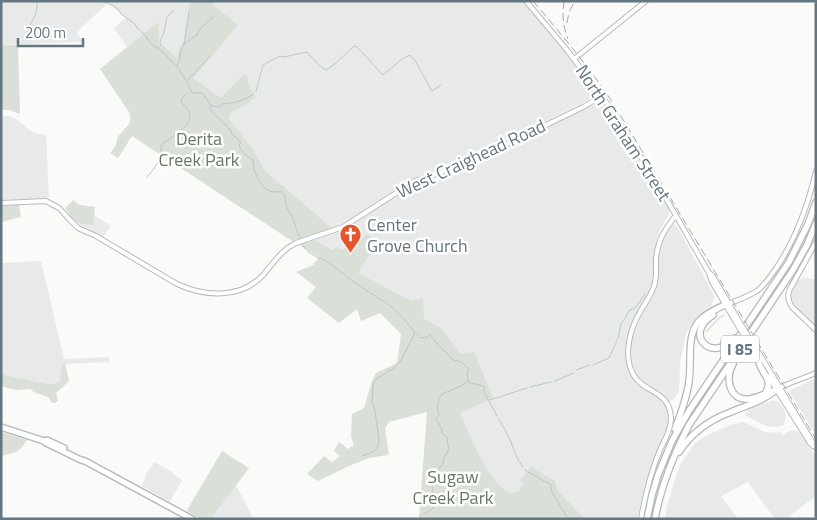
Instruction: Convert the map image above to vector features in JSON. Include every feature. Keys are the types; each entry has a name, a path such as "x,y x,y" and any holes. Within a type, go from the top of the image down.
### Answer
{"highway":[{"name":"I 85","path":"647,519 658,475 672,441 689,411 789,262 816,202"},
{"name":"I 85","path":"655,519 666,476 689,425 793,270 810,239 816,223"},
{"path":"728,304 708,318 700,329 704,344 709,347 719,348 729,343 756,310"},
{"path":"672,441 673,432 687,394 692,339 695,328 699,321 707,314 728,304"},
{"path":"743,344 730,371 729,381 731,389 736,396 752,399 778,389"},
{"path":"758,359 758,363 769,383 764,395"},
{"path":"666,476 682,447 698,430 716,418 766,398 778,389"}],"main road":[{"path":"1,427 44,441 46,444 83,460 192,519"}],"street":[{"name":"North Graham Street","path":"526,1 602,96 641,155 709,273 712,282 728,304 810,443 816,448"},
{"path":"574,59 646,1"},
{"name":"West Craighead Road","path":"1,203 46,201 59,208 78,228 96,236 178,284 197,291 232,292 255,283 289,246 337,230 415,181 468,163 602,96"},
{"path":"728,304 757,291 767,282 776,269 801,221 816,171"},
{"path":"641,519 650,480 660,450 670,429 671,419 670,410 664,399 639,382 633,374 628,359 629,343 635,321 654,286 660,240 676,215"},
{"path":"816,242 790,288 788,297 792,307 816,330"},
{"name":"North Graham Street","path":"753,347 758,359 778,389"},
{"path":"778,389 816,374"}],"shaded area":[{"path":"1,1 522,1 583,74 596,94 578,105 457,165 408,181 350,220 332,228 215,129 160,51 158,22 127,47 114,28 126,18 108,3 77,32 83,42 1,45"},
{"path":"601,101 669,209 669,214 657,238 652,283 633,320 626,344 626,360 630,374 636,383 661,400 667,409 668,419 667,429 646,481 637,519 582,519 505,496 444,408 487,398 329,263 299,245 344,230 414,185 471,165"},
{"path":"1,116 9,116 34,133 46,135 49,198 1,200"},
{"path":"94,215 111,226 103,237 78,224 93,225"},
{"path":"674,224 678,228 715,297 711,306 704,310 686,333 680,363 679,391 675,398 669,402 663,393 640,380 636,375 631,352 632,339 637,324 655,292 657,261 661,244 666,232"},
{"path":"41,261 64,359 109,357 110,362 65,364 69,381 57,388 13,382 1,374 1,263"},
{"path":"804,278 816,279 816,326 791,301 792,292 798,280"},
{"path":"816,378 816,435 789,391"},
{"path":"773,400 780,403 786,414 784,425 776,427 766,426 744,415 750,410"},
{"path":"743,422 765,432 781,432 783,435 792,430 799,432 816,457 816,496 785,519 775,519 748,482 721,496 738,519 665,519 677,473 695,443 730,425"},
{"path":"154,462 174,473 182,480 170,502 142,486"},
{"path":"236,485 253,518 211,519"}],"green space":[{"name":"Derita Creek Park","path":"190,1 215,1 213,5 238,25 193,78 221,98 244,74 248,76 250,88 256,97 231,112 229,119 254,151 265,171 332,228 292,241 132,136 118,158 110,153 119,135 129,125 130,116 100,69 158,22 160,50 162,45 177,58 179,49 184,41"},
{"path":"1,45 18,45 20,114 9,110 1,110"},
{"path":"73,200 80,205 95,207 93,225 76,222 71,217 65,208"},
{"path":"19,205 21,217 2,222 1,206"},
{"name":"Sugaw Creek Park","path":"366,234 378,241 358,273 411,301 423,298 424,319 441,328 460,354 474,352 493,398 460,413 481,459 496,482 512,493 519,491 524,484 520,480 531,467 555,481 557,490 585,519 419,519 427,412 389,422 385,428 389,455 369,458 318,481 307,474 324,456 332,462 340,456 334,451 339,442 348,449 354,445 351,437 352,414 364,408 376,373 397,363 401,334 380,313 361,321 357,309 339,323 307,298 316,287 296,272 313,265 319,257 299,245 315,240 332,250 337,247 341,250 349,246 355,250"},
{"path":"62,364 65,364 69,381 56,393 58,401 55,403 30,389 16,390 1,386 1,372 8,376 46,384 55,384 60,381"},
{"path":"1,432 27,440 22,448 16,452 1,456"},
{"path":"222,451 249,468 211,519 200,519 187,510"}],"waterway":[{"path":"26,40 37,8 37,1"},
{"path":"101,1 118,9 121,14 135,24 151,44 162,51 177,66 192,93 202,93 211,105 210,109 241,142 239,145 243,152 253,160 255,173 263,186 271,192 282,192 284,194 287,208 294,220 300,238"},
{"path":"158,49 161,45 160,42 167,17 174,10"},
{"path":"184,44 189,12"},
{"path":"177,66 184,44 197,35 200,29 213,17"},
{"path":"256,91 263,65 280,56 284,57 307,52 326,70 354,46 383,75 402,59 410,55 432,91 441,85"},
{"path":"187,81 210,56"},
{"path":"147,177 160,158 161,145 185,127 188,122 189,112 181,102 183,97 189,92"},
{"path":"211,106 220,107 222,104 243,100 253,94"},
{"path":"303,245 312,254 331,264 392,307 421,338 430,335 453,360 461,362 469,369 467,373 468,381"},
{"path":"618,338 621,324 629,311 636,307 645,294"},
{"path":"706,332 724,315"},
{"path":"697,334 698,329"},
{"path":"362,456 373,452 379,442 375,410 372,402 373,384 376,379 400,362 414,332"},
{"path":"593,365 609,358 616,343"},
{"path":"576,370 590,365"},
{"path":"555,381 574,373"},
{"path":"424,514 433,508 432,487 434,476 443,463 449,449 448,438 442,433 436,419 439,414 439,401 442,394 468,381"},
{"path":"469,381 470,383 485,387 483,390 497,416"},
{"path":"530,387 551,382"},
{"path":"490,400 527,388"},
{"path":"499,419 523,467"},
{"path":"525,470 550,484 552,492 568,519"}],"railway":[{"path":"533,1 585,64 613,103 816,439"},
{"path":"564,1 563,20 568,39"},
{"path":"567,23 569,12 575,1"}],"place":[{"name":"Center Grove Church","path":"351,254"}]}
